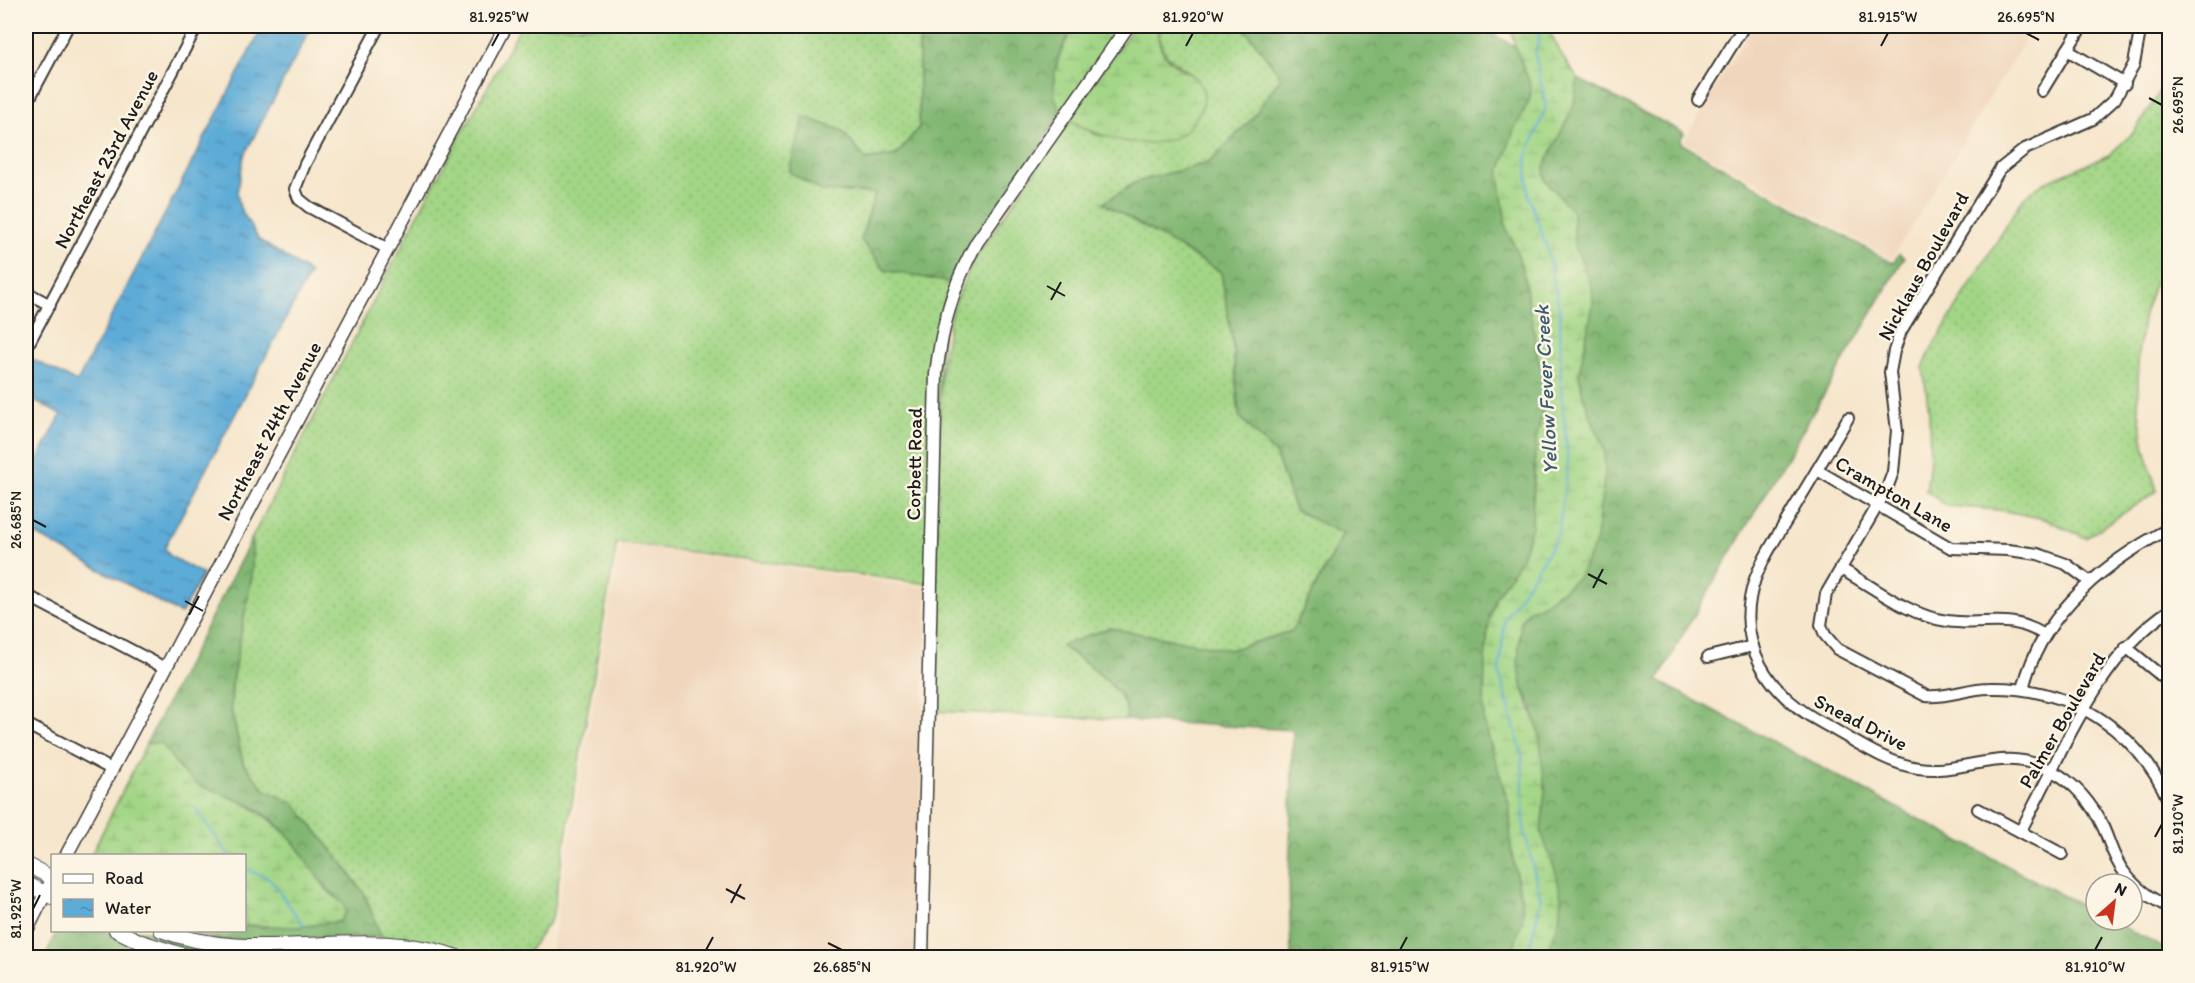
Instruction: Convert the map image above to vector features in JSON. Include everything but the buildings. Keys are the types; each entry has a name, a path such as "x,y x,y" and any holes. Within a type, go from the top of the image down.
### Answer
{"main road":[{"path":"26,864 51,878"},
{"path":"26,883 49,895"},
{"path":"121,932 159,948 192,957"},
{"path":"169,932 214,944 257,947 337,942 397,943 459,957"},
{"path":"396,957 397,943"},
{"path":"363,957 372,957"}],"street":[{"path":"26,105 68,26"},
{"name":"Northeast 23rd Avenue","path":"30,341 197,26"},
{"path":"379,26 305,164 295,189 299,199 309,207 388,249"},
{"name":"Northeast 24th Avenue","path":"67,854 506,26"},
{"name":"Corbett Road","path":"922,957 936,374 945,316 961,272 977,242 1128,26"},
{"path":"1698,100 1744,26"},
{"path":"2042,91 2082,26"},
{"name":"Nicklaus Boulevard","path":"2141,26 2138,53 2125,84 2108,106 2076,129 2035,144 2007,163 1994,177 1901,331 1891,362 1890,382 1898,442 1890,483 1826,594 1821,615 1825,635 1844,655 1926,696 1936,697 1983,688 2023,689 2048,694 2086,708 2120,733 2138,751 2157,777 2169,804"},
{"path":"2067,50 2125,84"},
{"path":"26,292 50,305"},
{"name":"Snead Drive","path":"1848,418 1756,577 1749,616 1753,646 1764,672 1788,702 1805,714 1889,759 1931,769 1986,760 2009,760 2037,765 2053,771 2077,791 2096,812 2114,855 2130,880 2146,894 2169,908"},
{"name":"Crampton Lane","path":"1817,470 1951,548 2038,554 2066,564 2090,581"},
{"path":"2023,689 2030,662 2045,635 2090,581 2124,554 2169,528"},
{"path":"1841,569 1930,617 1956,622 2013,621 2030,626 2045,635"},
{"path":"26,595 165,668"},
{"name":"Palmer Boulevard","path":"2021,830 2105,674 2126,647 2169,610"},
{"path":"1708,657 1753,646"},
{"path":"2126,647 2169,683"},
{"path":"26,724 111,769"},
{"path":"1978,809 2062,854"},
{"path":"26,932 49,895"}],"shaded area":[{"path":"1752,26 2033,26 1892,259 1684,141"},
{"path":"620,544 927,588 916,957 550,958"}],"green space":[{"path":"521,26 940,26 919,42 919,127 897,155 866,160 841,130 822,191 875,193 861,240 885,270 952,283 944,303 927,584 617,542 552,918 525,957 474,957 420,942 381,937 365,895 343,864 294,804 265,790 243,763 231,709 232,681 252,575 252,538 427,197"},
{"path":"940,26 1076,26 1063,46 1056,67 1056,88 1062,112 952,283 885,270 861,240 875,193 822,191 789,172 804,117 841,130 866,160 897,155 919,127 919,42"},
{"path":"1076,26 1123,26 1062,112 1054,91 1054,79 1059,56"},
{"path":"1134,26 1157,26 1159,42 1164,53 1170,61 1196,79 1203,90 1203,104 1197,116 1186,130 1172,139 1155,143 1118,140 1082,127 1068,119"},
{"path":"1157,26 1243,26 1282,77 1251,120 1208,163 1136,182 1178,247 1221,272 1233,345 1239,416 1276,455 1295,510 1343,533 1292,631 1230,650 1109,628 1061,646 1081,659 1114,689 1122,699 1126,710 1126,720 932,711 941,374 950,316 966,276 982,248 1070,120 1097,135 1141,142 1199,81 1166,54"},
{"path":"1243,26 1475,26 1515,46 1531,86 1530,99 1514,130 1499,175 1507,231 1515,246 1523,271 1546,400 1540,423 1534,470 1532,526 1522,558 1496,597 1489,621 1485,661 1484,722 1510,808 1511,848 1524,914 1511,957 1291,957 1289,883 1293,730 1126,720 1126,710 1122,699 1114,688 1104,677 1061,646 1109,628 1230,650 1292,631 1343,534 1295,510 1276,455 1239,416 1233,345 1221,272 1103,203 1136,182 1208,163 1251,120 1281,77"},
{"path":"1510,26 1547,26 1562,56 1578,79 1573,107 1544,167 1545,180 1573,212 1574,244 1592,287 1593,305 1579,373 1583,397 1604,449 1605,473 1595,544 1578,578 1545,603 1528,611 1521,620 1518,664 1523,689 1539,731 1545,790 1541,832 1556,873 1561,897 1559,921 1546,958 1511,957 1524,913 1511,848 1510,808 1484,722 1485,661 1489,621 1496,597 1522,558 1532,526 1536,440 1546,400 1523,271 1515,246 1507,231 1499,175 1514,130 1530,99 1531,86 1515,46"},
{"path":"2169,69 2169,240 2144,314 2138,354 2138,406 2145,449 2157,491 2086,538 2045,519 2000,510 1947,506 1926,491 1930,460 1929,413 1923,367 1934,344 2024,197 2047,181 2109,155 2134,132 2158,95"},
{"path":"1578,79 1684,133 1680,140 1682,144 1890,262 1894,262 1899,254 1904,258 1682,636 1658,681 2084,907 2084,932 2133,932 2169,951 2169,957 2026,958 1920,953 1858,958 1546,957 1559,921 1541,832 1545,789 1532,706 1523,689 1518,664 1521,620 1528,611 1545,603 1578,578 1595,544 1605,473 1604,449 1583,397 1579,373 1593,305 1574,244 1573,212 1545,180 1544,167 1573,107"},
{"path":"252,538 252,575 232,681 231,709 243,763 265,790 294,803 343,864 365,895 381,937 232,941 182,932 246,932 246,925 266,927 336,896 320,881 289,837 271,819 245,803 197,785 156,743 146,744"},
{"path":"146,744 163,745 179,769 198,785 245,803 271,820 292,840 326,889 344,905 346,911 340,921 298,927 246,925 246,854 91,854"},
{"path":"56,932 108,932 173,958 45,958"},
{"path":"131,932 151,932 167,938 383,946 382,953 258,959 205,956 171,947"}],"water":[{"path":"263,26 312,26 244,156 237,193 240,208 259,240 310,273 165,548 170,556 203,574 181,614 26,529 26,481 61,415 26,396 26,356 77,382"}],"waterway":[{"name":"Yellow Fever Creek","path":"1527,958 1541,900 1524,829 1522,755 1499,672 1505,619 1558,536 1568,464 1561,386 1560,313 1547,248 1528,194 1527,156 1546,108 1535,54 1540,37 1534,26"},
{"path":"195,808 229,854"},
{"path":"246,870 269,878 305,927"}]}
